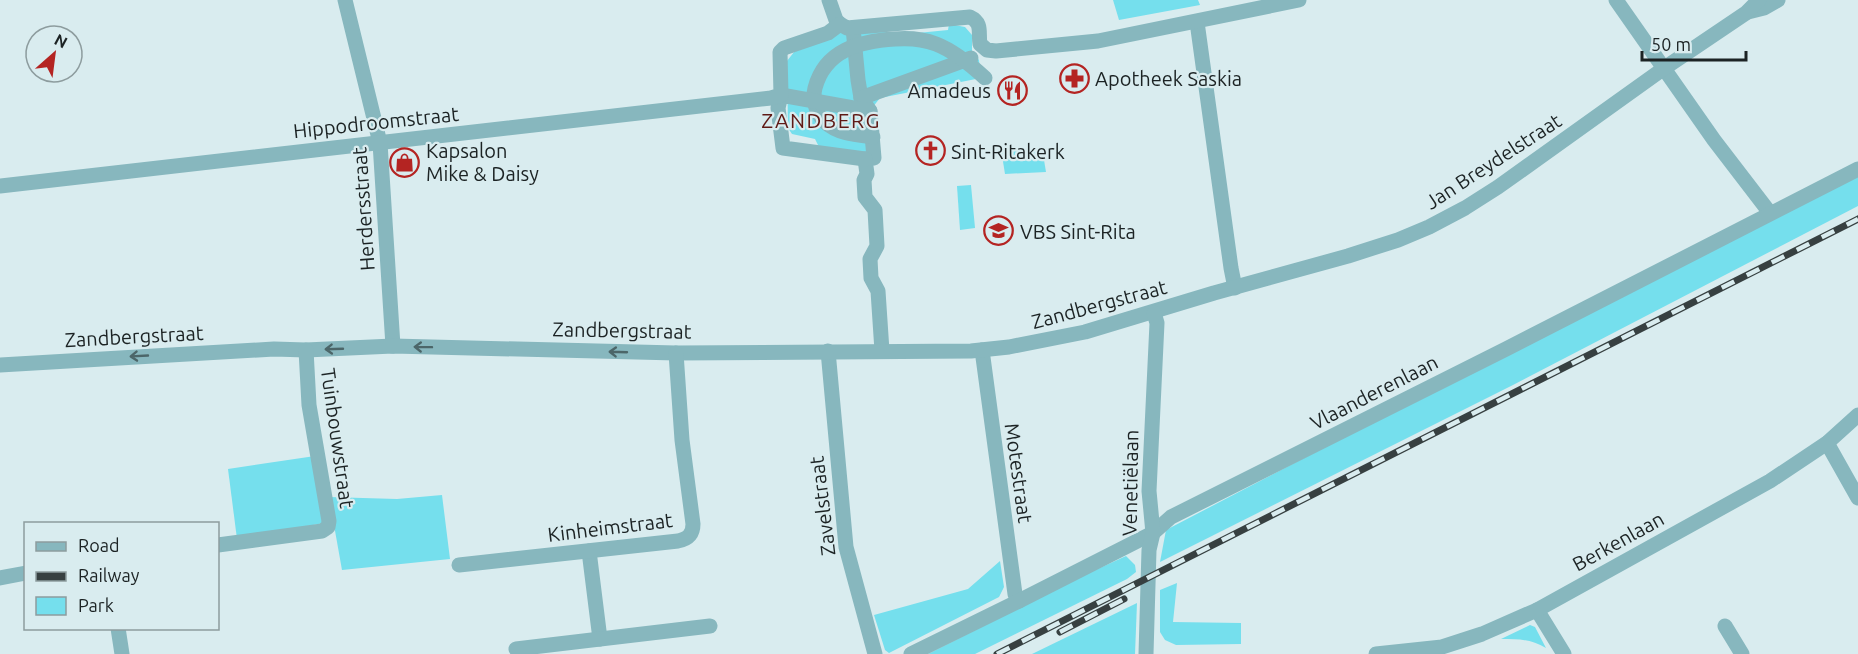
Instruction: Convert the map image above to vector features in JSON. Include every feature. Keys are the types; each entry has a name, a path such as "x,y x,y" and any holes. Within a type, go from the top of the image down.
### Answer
{"street":[{"path":"829,0 836,20 846,26 855,45 861,98 870,111 874,158 866,166 864,180 865,196 875,210 878,246 870,259 871,278 878,291 882,351"},
{"path":"866,166 783,148 778,108 781,96 780,52 784,48 846,26 970,17 979,24 979,42 984,48 996,51 1098,41 1299,0"},
{"path":"1616,0 1714,140 1770,213"},
{"name":"Jan Breydelstraat","path":"1235,288 1398,240 1465,208 1746,13 1759,0"},
{"name":"Jan Breydelstraat","path":"1746,13 1764,8 1778,0"},
{"name":"Herdersstraat","path":"349,1 380,143 393,346"},
{"path":"1197,22 1235,288"},
{"path":"873,137 834,128 820,116 814,102 816,88 824,68 839,53 855,45 908,38 936,44 965,61 985,78"},
{"path":"861,98 965,61 984,48"},
{"name":"Hippodroomstraat","path":"0,186 781,96 870,111"},
{"name":"Vlaanderenlaan","path":"911,654 1019,602 1152,533 1172,517 1858,169"},
{"name":"Zandbergstraat","path":"0,364 274,349 306,350 393,346 676,353 982,350 1075,334 1235,288"},
{"name":"Venetiëlaan","path":"1146,654 1149,550 1152,533 1149,491 1157,323 1154,313"},
{"name":"Tuinbouwstraat","path":"219,545 322,531 328,526 320,462 309,405 306,350"},
{"name":"Motestraat","path":"982,350 1015,594 1019,602"},
{"name":"Zavelstraat","path":"828,351 846,547 875,654"},
{"name":"Kinheimstraat","path":"459,565 678,541 688,537 692,532 693,524 682,440 676,353"},
{"name":"Berkenlaan","path":"1376,654 1442,647 1482,634 1537,610 1770,481 1827,442 1858,415"},
{"path":"1827,442 1858,498"},
{"path":"589,551 600,639"},
{"path":"0,578 24,573"},
{"path":"1537,610 1564,654"},
{"path":"516,649 710,626"},
{"path":"1725,626 1742,654"},
{"path":"118,630 122,654"}],"green space":[{"path":"1113,0 1198,0 1200,5 1119,20"},
{"path":"949,24 965,27 972,35 972,52 979,60 981,78 880,98 872,108 877,160 819,147 815,139 792,134 788,128 787,61 794,52 837,31 887,31 887,36 948,30"},
{"path":"1042,148 1046,172 1005,174 1001,149"},
{"path":"1858,175 1858,206 1513,385 1160,562 1166,530 1446,384"},
{"path":"971,185 975,228 960,230 957,186"},
{"path":"315,456 324,523 237,539 228,469"},
{"path":"442,495 450,559 342,570 329,497 397,499"},
{"path":"1126,556 1135,565 1136,572 1127,579 975,654 928,654 1080,577"},
{"path":"1000,561 1004,587 999,597 889,653 885,650 874,615 968,589"},
{"path":"1177,583 1173,622 1241,623 1241,644 1176,645 1165,640 1160,632 1160,590"},
{"path":"1137,603 1135,654 1032,654"},
{"path":"1530,625 1535,627 1546,648 1530,641 1501,639"}],"railway":[{"path":"997,654 1858,219"},
{"path":"1060,632 1124,599"}],"place":[{"name":"Apotheek Saskia","path":"1074,78"},
{"name":"Amadeus","path":"1012,90"},
{"name":"Sint-Ritakerk","path":"930,151"},
{"name":"Kapsalon Mike & Daisy","path":"405,162"},
{"name":"VBS Sint-Rita","path":"999,231"}],"district":[{"name":"ZANDBERG","path":"821,120"}]}
